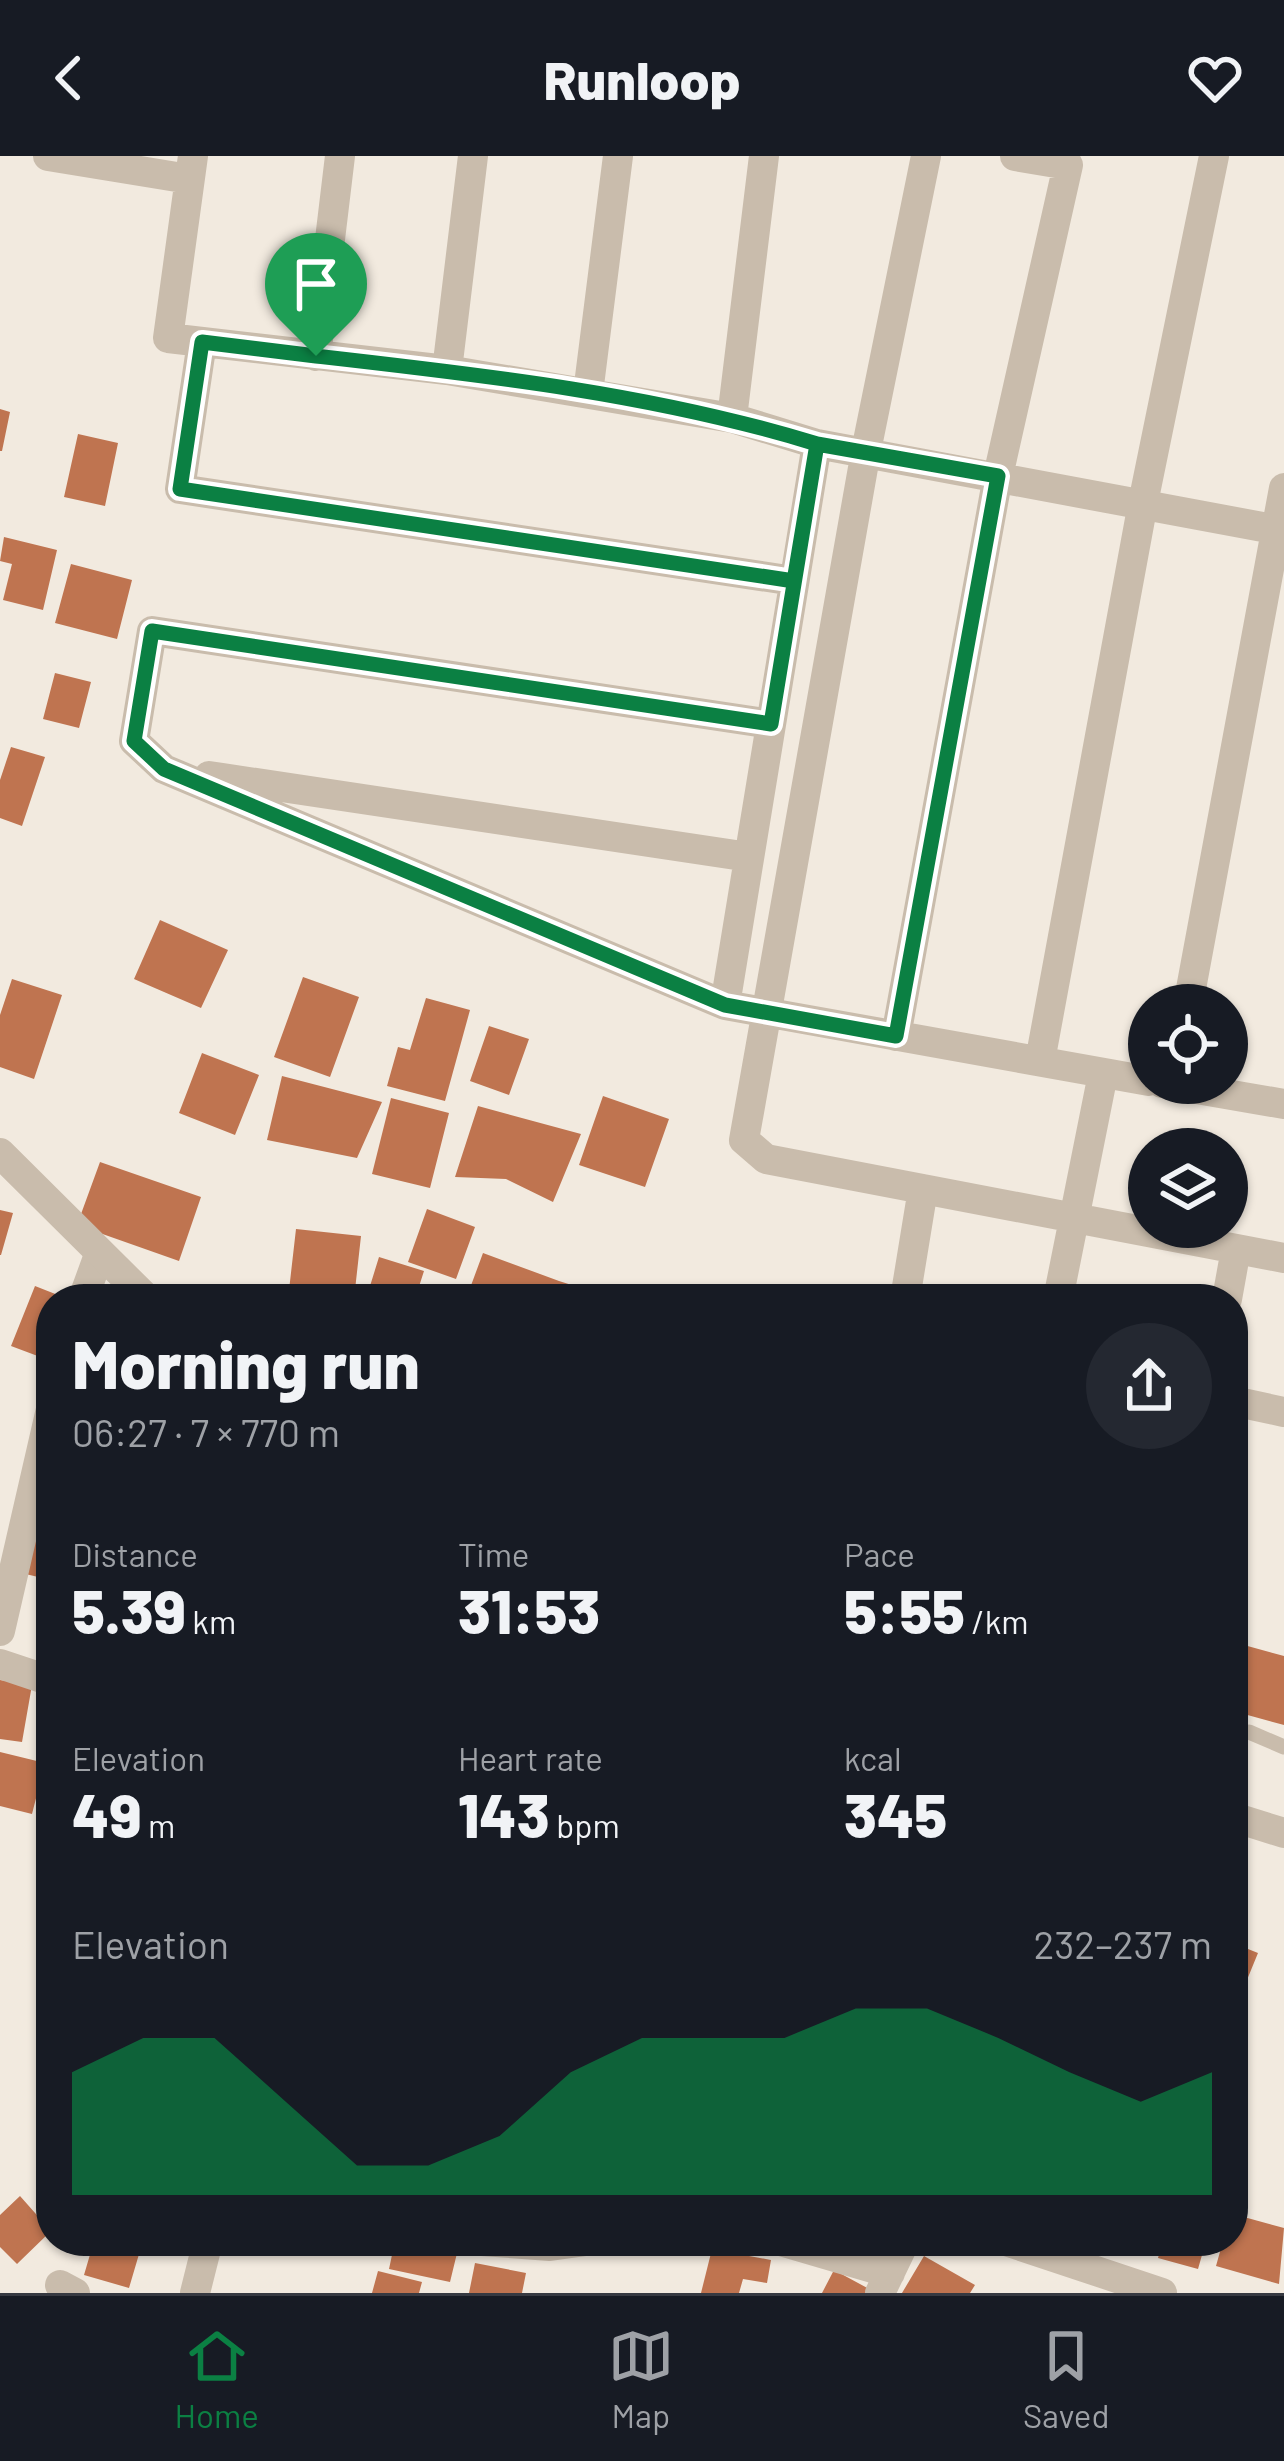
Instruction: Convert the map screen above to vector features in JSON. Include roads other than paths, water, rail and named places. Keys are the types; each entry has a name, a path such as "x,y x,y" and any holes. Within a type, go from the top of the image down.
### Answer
{"street":[{"path":"48,156 191,168 168,338 447,370 589,393 732,418 817,444 1279,530"},
{"path":"316,356 340,156"},
{"path":"447,370 473,156"},
{"path":"589,393 618,156"},
{"path":"732,418 764,156"},
{"path":"926,156 866,451 764,1012 744,1128 747,1147 766,1159 1284,1258"},
{"path":"896,1036 998,476 1068,160 1016,156"},
{"path":"1040,1061 1143,503 1214,156"},
{"path":"202,342 180,489 794,581"},
{"path":"725,1005 817,444"},
{"path":"1192,984 1284,488"},
{"path":"771,724 152,631 134,741 164,769 725,1005 1128,1078"},
{"path":"164,769 749,857"},
{"path":"1061,1284 1103,1074"},
{"path":"1248,1098 1284,1104"},
{"path":"0,1153 131,1284"},
{"path":"907,1284 922,1189"},
{"path":"1230,1284 1236,1249"},
{"path":"88,1284 99,1255"},
{"path":"1248,1404 1284,1412"},
{"path":"0,1631 36,1474"},
{"path":"0,1664 36,1676"},
{"path":"1248,1821 1284,1832"},
{"path":"195,2293 204,2256"},
{"path":"818,2256 885,2283"},
{"path":"1051,2256 1162,2293"}],"lane":[{"path":"1249,1732 1284,1747"}]}
